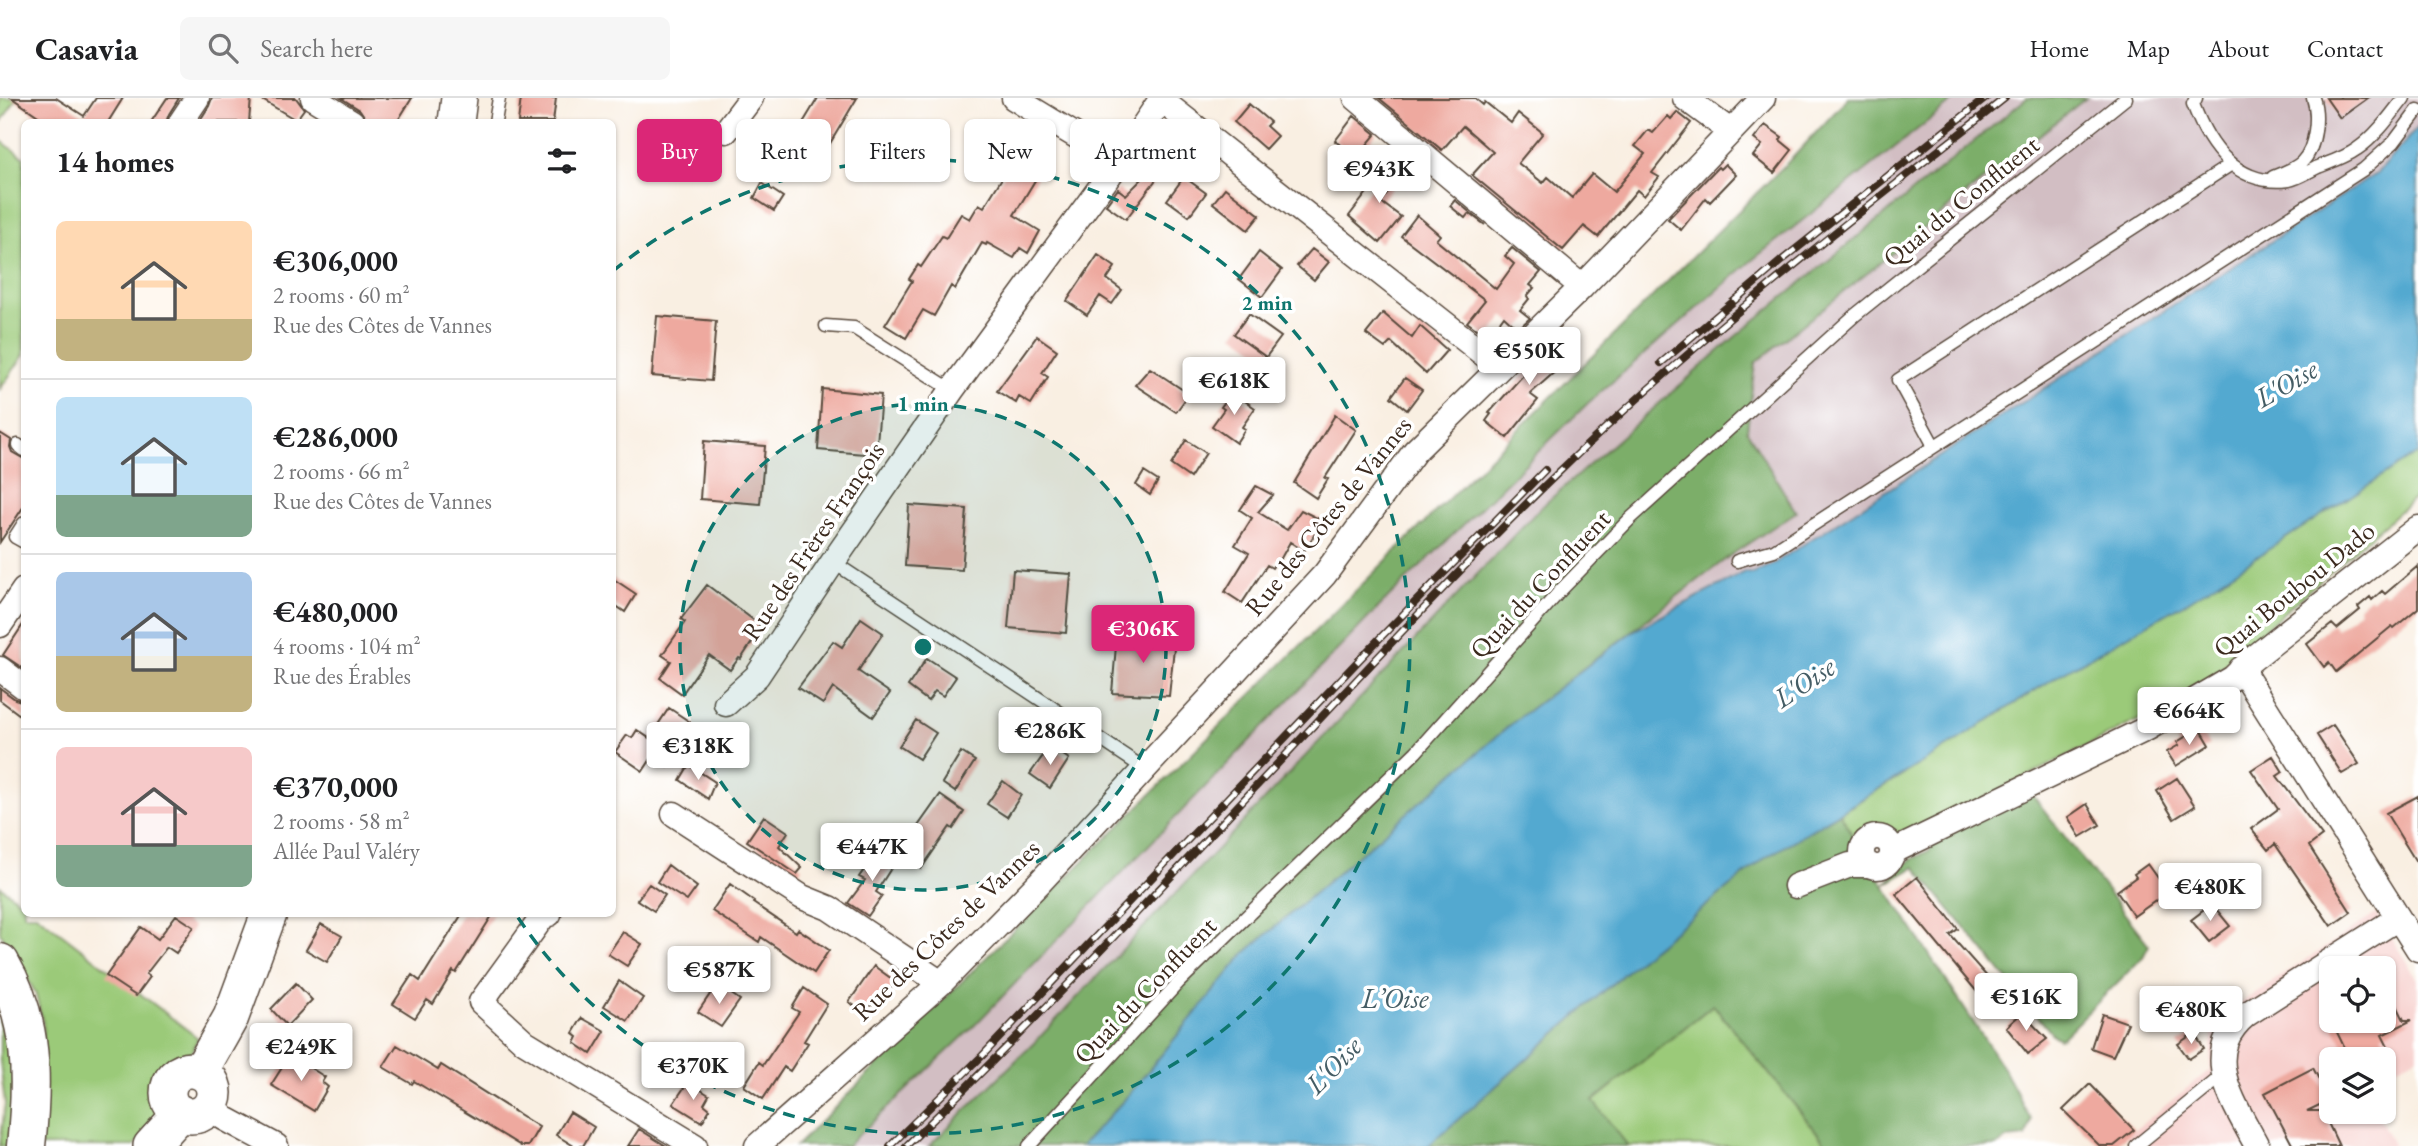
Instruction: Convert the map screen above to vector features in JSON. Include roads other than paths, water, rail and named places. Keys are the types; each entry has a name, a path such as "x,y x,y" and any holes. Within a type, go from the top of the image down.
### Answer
{"main road":[{"path":"0,963 14,990 24,1019 30,1050 26,1146"}],"street":[{"path":"183,119 197,98"},
{"path":"313,98 347,119"},
{"path":"456,119 458,98"},
{"path":"726,131 751,98"},
{"path":"1014,98 1070,132"},
{"path":"1356,98 1582,287"},
{"path":"1685,98 1730,131"},
{"name":"Rue des Côtes de Vannes","path":"757,1146 941,983 1040,882 1325,574 1415,450 1582,287 1763,98"},
{"path":"1161,99 1500,367"},
{"name":"Rue des Frères François","path":"1148,119 1161,99"},
{"name":"Rue des Frères François","path":"726,704 757,676 952,390 1104,182"},
{"name":"Quai Boubou Dado","path":"1796,886 1878,854 2148,727 2233,678 2418,528"},
{"path":"0,625 21,594"},
{"path":"0,669 21,685"},
{"path":"2241,669 2418,949"},
{"path":"674,814 802,897 829,908 941,983"},
{"path":"151,1146 197,1096 231,1017 269,917"},
{"path":"543,917 481,1002 525,1042 695,1146"},
{"path":"2257,1146 2228,1091 2223,1075 2225,1044 2233,1027 2398,918"},
{"path":"197,1096 224,1118 276,1146"}],"lane":[{"path":"496,119 499,98"},
{"name":"Quai du Confluent","path":"1029,1146 1179,982 1416,752 1560,591 1630,519 1854,316 2126,98"},
{"path":"2196,98 2193,104 2201,126 2230,165 2249,177 2291,180 2357,149 2404,98"},
{"path":"2268,179 2300,164 2307,157 2315,124 2316,109 2313,98"},
{"path":"1737,561 1774,550 2364,169 2394,142 2418,110"},
{"path":"1934,446 1898,380 2230,165"},
{"path":"826,326 854,328 952,390"},
{"path":"21,528 15,537 21,540"},
{"path":"833,562 1145,769"},
{"path":"2136,1146 2223,1075"}],"water":[{"name":"L’Oise","path":"2418,127 2418,453 2190,600 2059,675 1765,858 1646,954 1428,1146 1081,1146 1126,1098 1245,953 1516,720 1633,631 1745,572 1752,574 1773,564 2377,173"}],"railway":[{"path":"1661,363 1781,261 1986,98"},
{"path":"906,1146 1068,984 1444,588 1560,471 1722,325 2005,98"},
{"path":"890,1146 982,1056 1379,639 1545,470"}],"water label":[{"name":"L'Oise","path":"2286,383"},
{"name":"L'Oise","path":"1804,682"},
{"name":"L'Oise","path":"1333,1065"}]}
